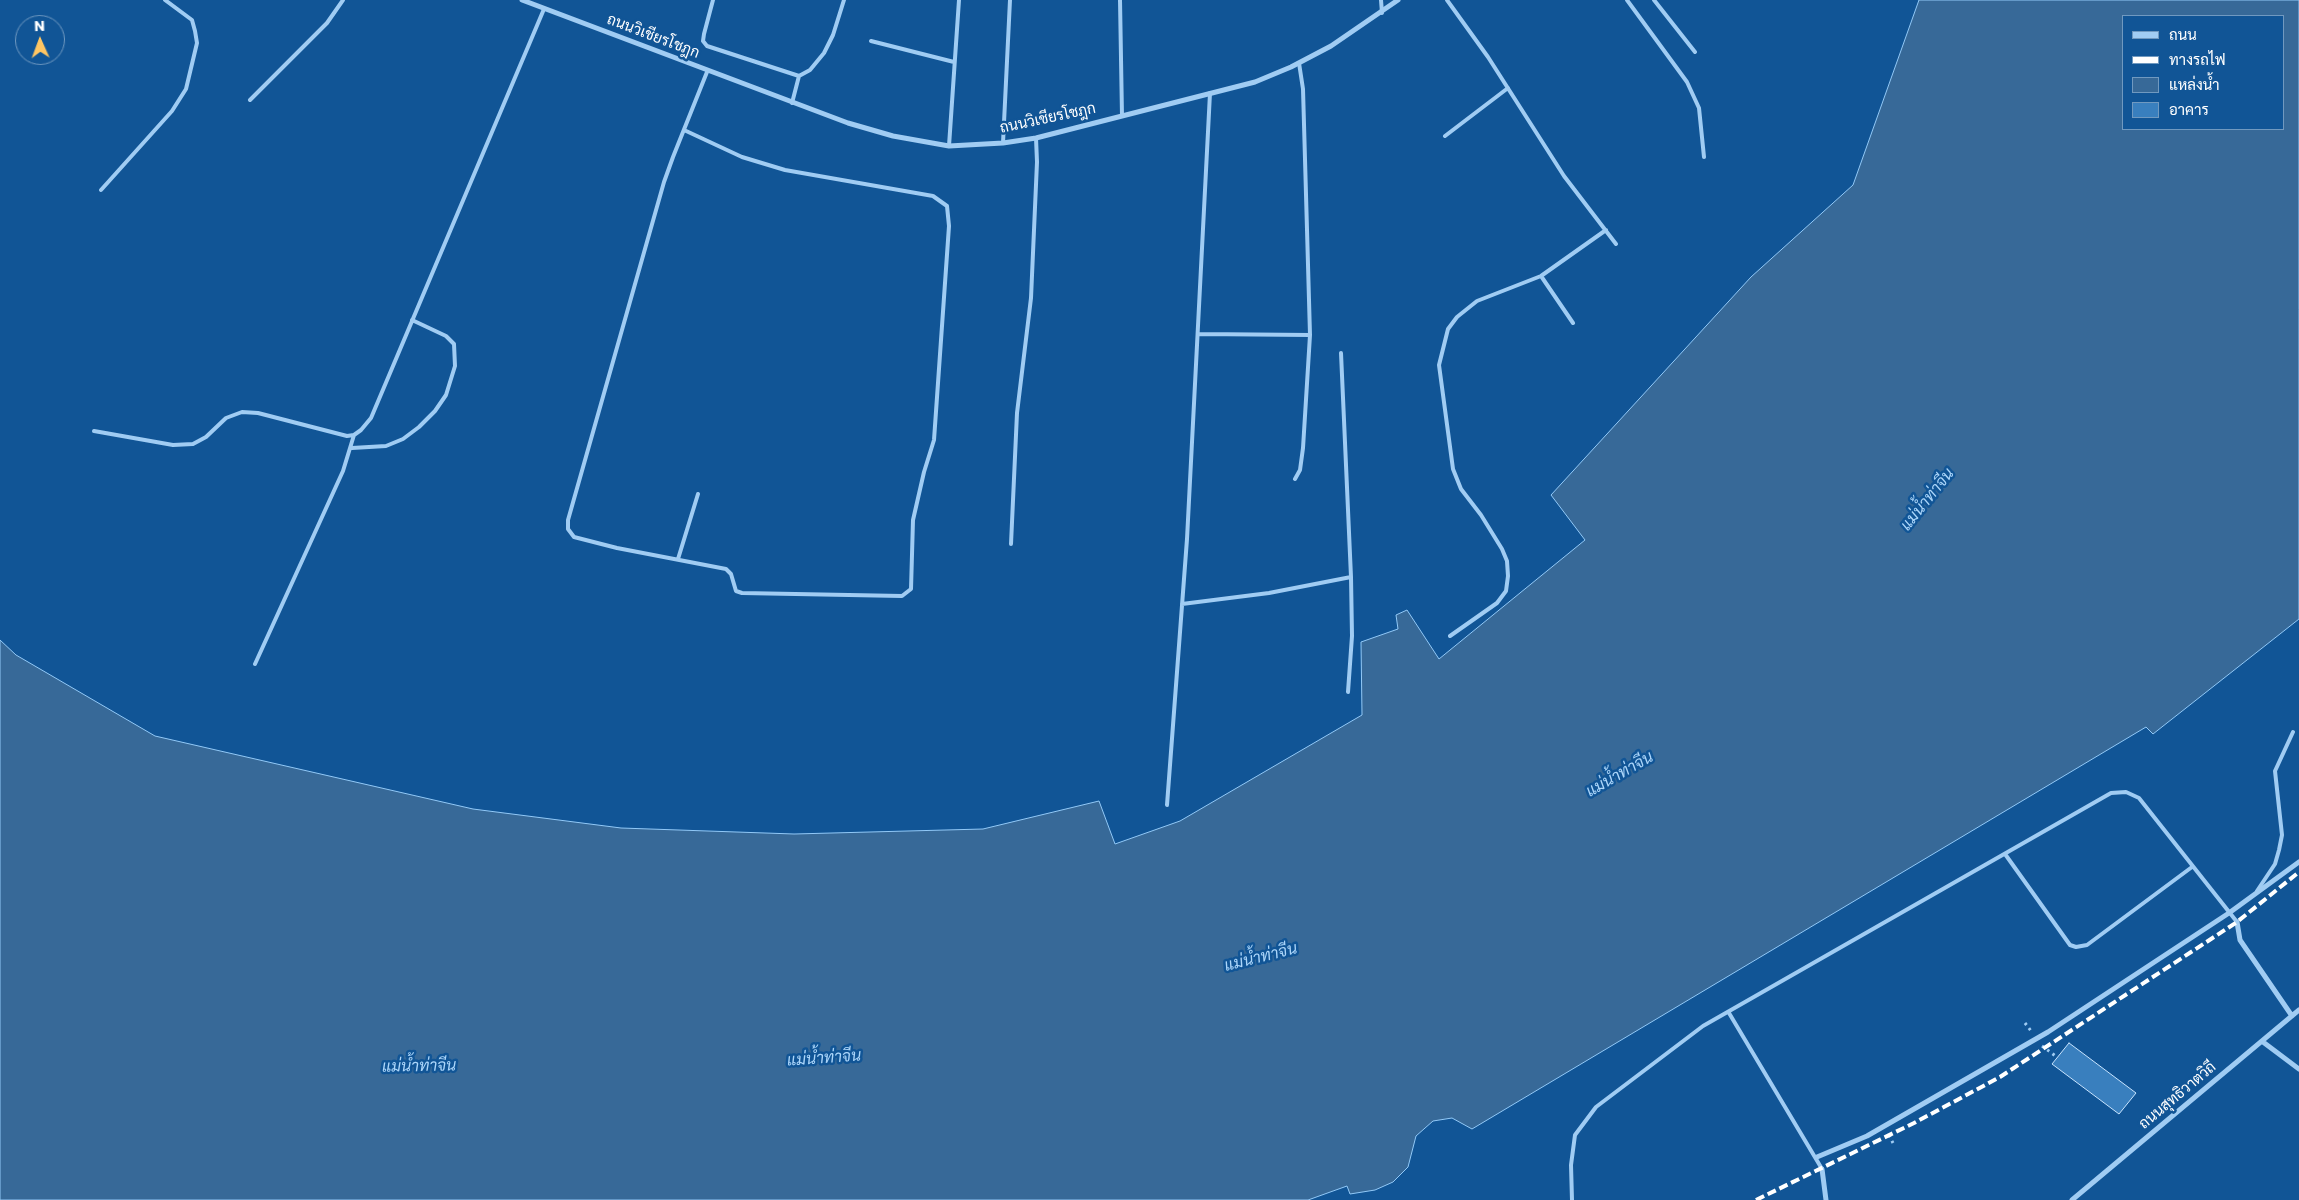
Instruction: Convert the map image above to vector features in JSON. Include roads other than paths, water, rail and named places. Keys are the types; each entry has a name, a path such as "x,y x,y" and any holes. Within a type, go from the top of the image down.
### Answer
{"street":[{"name":"ถนนวิเชียรโชฎก","path":"522,0 707,72 848,123 893,136 949,146 1003,143 1036,138 1254,82 1300,63 1331,46 1382,13 1398,0"},
{"path":"1817,1157 1867,1136 2048,1032 2230,913 2299,862"},
{"path":"2237,922 2240,940 2292,1016"},
{"name":"ถนนสุทธิวาตวิถี","path":"2072,1200 2299,1010"},
{"path":"2263,1042 2299,1069"},
{"path":"1822,1169 1826,1200"}],"lane":[{"path":"101,190 172,111 186,89 197,43 195,31 192,20 165,0"},
{"path":"250,100 327,23 342,0"},
{"path":"713,0 703,41 707,46 799,76 810,70 824,53 833,35 844,0"},
{"path":"949,146 959,0"},
{"path":"1003,143 1010,0"},
{"path":"1120,0 1122,116"},
{"path":"1381,0 1382,13"},
{"path":"1447,0 1508,88 1564,176 1616,244"},
{"path":"1627,0 1686,82 1699,108 1704,157"},
{"path":"1654,0 1695,52"},
{"path":"255,664 352,448 354,435 371,418 544,9"},
{"path":"871,41 954,62"},
{"path":"1294,480 1300,470 1304,448 1310,335 1308,214 1303,89 1300,63"},
{"path":"684,130 742,157 785,170 933,196 947,206 949,226 934,440 924,472 913,520 910,589 902,596 752,595 736,591 731,574 726,569 617,548 574,537 568,530 568,520 662,191 684,130 707,72"},
{"path":"792,103 799,76"},
{"path":"1445,136 1508,88"},
{"path":"1168,805 1199,334 1210,93"},
{"path":"1011,544 1017,413 1031,298 1037,162 1036,138"},
{"path":"1450,636 1497,603 1506,591 1508,576 1507,561 1502,549 1481,515 1460,489 1453,469 1439,365 1448,329 1466,308 1477,301 1540,276 1606,230"},
{"path":"1540,276 1573,323"},
{"path":"352,448 386,446 403,438 424,422 446,395 455,366 454,344 446,336 412,320"},
{"path":"1199,334 1310,335"},
{"path":"1341,353 1351,577 1352,636 1348,692"},
{"path":"94,431 173,445 193,444 206,437 226,418 242,412 258,413 331,433 354,435"},
{"path":"678,559 698,494"},
{"path":"1182,604 1269,592 1351,577"},
{"path":"2254,895 2275,864 2279,850 2282,836 2275,771 2292,732"},
{"path":"1572,1200 1571,1165 1575,1135 1596,1107 1703,1026 1729,1013 2111,793 2126,792 2140,798 2192,867 2237,922"},
{"path":"2005,854 2070,945 2076,947 2087,944 2192,867"},
{"path":"1729,1013 1817,1157 1822,1169"}],"water":[{"name":"แม่น้ำท่าจีน","path":"1919,0 2299,0 2299,619 2153,734 2146,727 1472,1129 1452,1118 1433,1121 1416,1136 1408,1167 1393,1182 1375,1190 1350,1194 1347,1186 1308,1200 0,1200 0,640 16,655 155,736 473,809 621,828 794,834 983,829 1099,801 1115,844 1180,821 1362,715 1361,642 1398,629 1396,615 1407,610 1439,659 1585,540 1551,495 1751,277 1853,185"}],"railway":[{"path":"1756,1200 1914,1123 2000,1077 2237,922 2299,872"}]}
